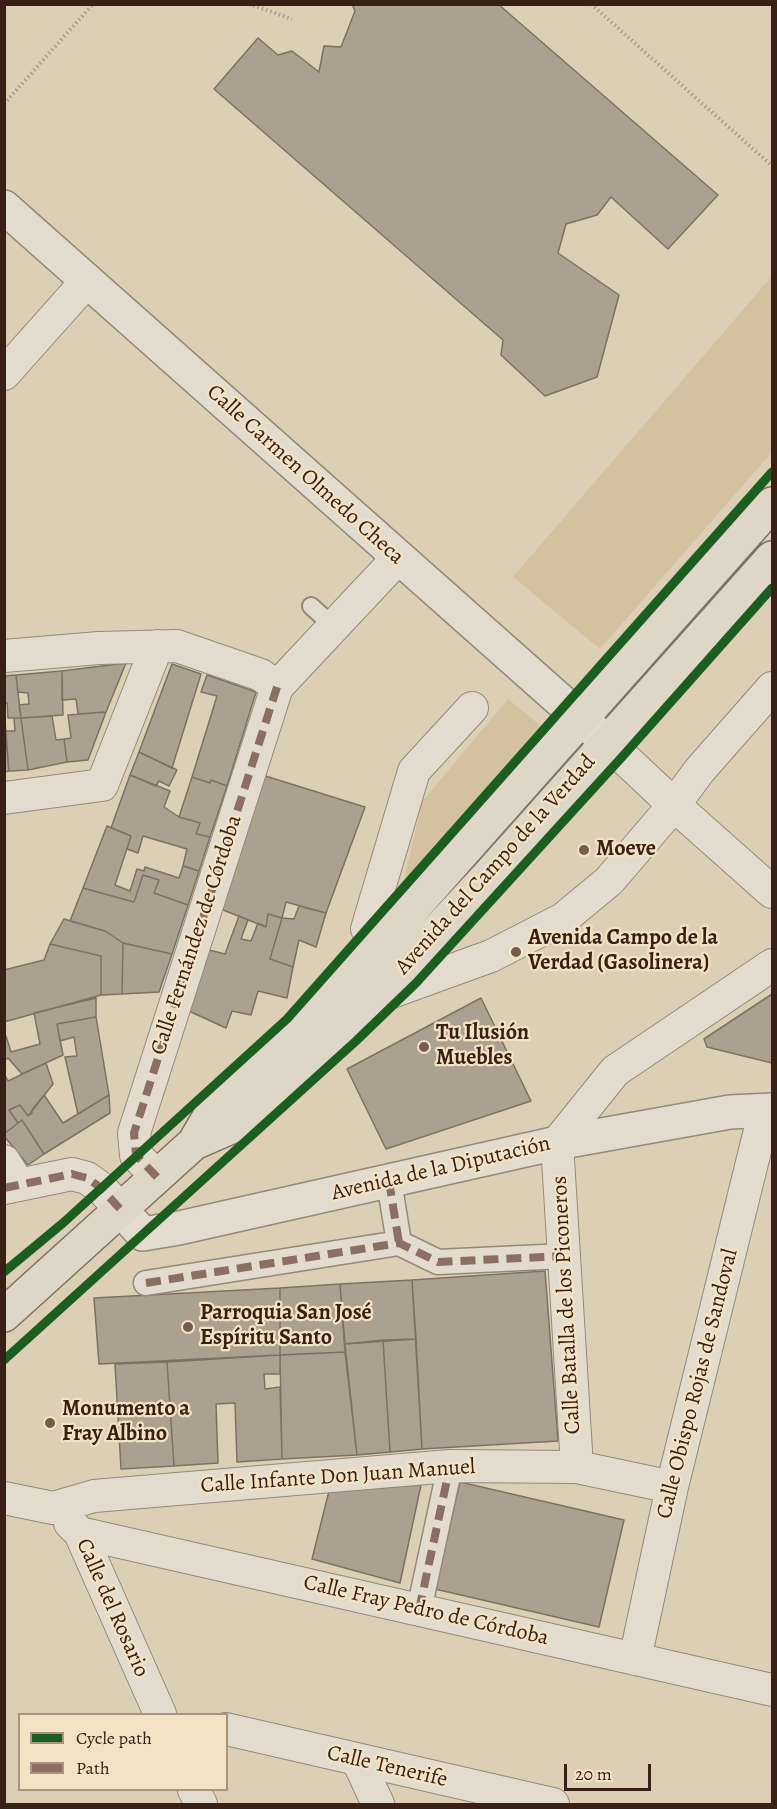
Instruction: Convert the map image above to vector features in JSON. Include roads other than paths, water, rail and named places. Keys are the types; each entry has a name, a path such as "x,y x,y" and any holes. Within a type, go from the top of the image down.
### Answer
{"main road":[{"name":"Avenida del Campo de la Verdad","path":"195,1143 215,1107 322,1008 383,942 772,504"},
{"name":"Avenida del Campo de la Verdad","path":"4,1315 195,1143 233,1126 375,998 488,876 772,558"}],"street":[{"name":"Calle Carmen Olmedo Checa","path":"4,207 607,742"},
{"path":"4,374 87,281"},
{"path":"4,656 99,648 177,646 261,675 277,687 322,616 398,558"},
{"path":"4,798 102,785 157,646"},
{"name":"Calle Fernández de Córdoba","path":"157,1177 136,1155 134,1134 277,687"},
{"path":"375,998 491,956 563,919 609,881 674,805 699,771 772,688"},
{"name":"Avenida del Campo de la Verdad","path":"383,942 368,928 414,771 472,708"},
{"path":"607,742 772,892"},
{"path":"557,1143 615,1071 772,965"},
{"name":"Avenida de la Diputación","path":"121,1210 143,1234 179,1228 557,1143 730,1112 769,1110"},
{"name":"Calle Obispo Rojas de Sandoval","path":"635,1659 672,1487 769,1110"},
{"name":"Calle Batalla de los Piconeros","path":"557,1143 577,1467"},
{"path":"9,1178 72,1174 87,1178 101,1188 121,1210"},
{"path":"388,1181 399,1243"},
{"path":"146,1283 399,1243 438,1262 564,1256"},
{"path":"419,1610 450,1466"},
{"name":"Calle Infante Don Juan Manuel","path":"4,1498 54,1508 94,1496 450,1466 577,1467 672,1487"},
{"name":"Calle del Rosario","path":"54,1508 80,1533 161,1713"},
{"name":"Calle Fray Pedro de Córdoba","path":"80,1533 772,1690"},
{"name":"Calle Tenerife","path":"228,1729 553,1804"},
{"path":"228,1750 257,1736"},
{"path":"358,1761 378,1804"}],"place":[{"name":"Moeve","path":"584,850"},
{"name":"Avenida Campo de la Verdad (Gasolinera)","path":"516,952"},
{"name":"Tu Ilusión Muebles","path":"424,1047"},
{"name":"Parroquia San José Espíritu Santo","path":"188,1327"},
{"name":"Monumento a Fray Albino","path":"50,1423"}]}
